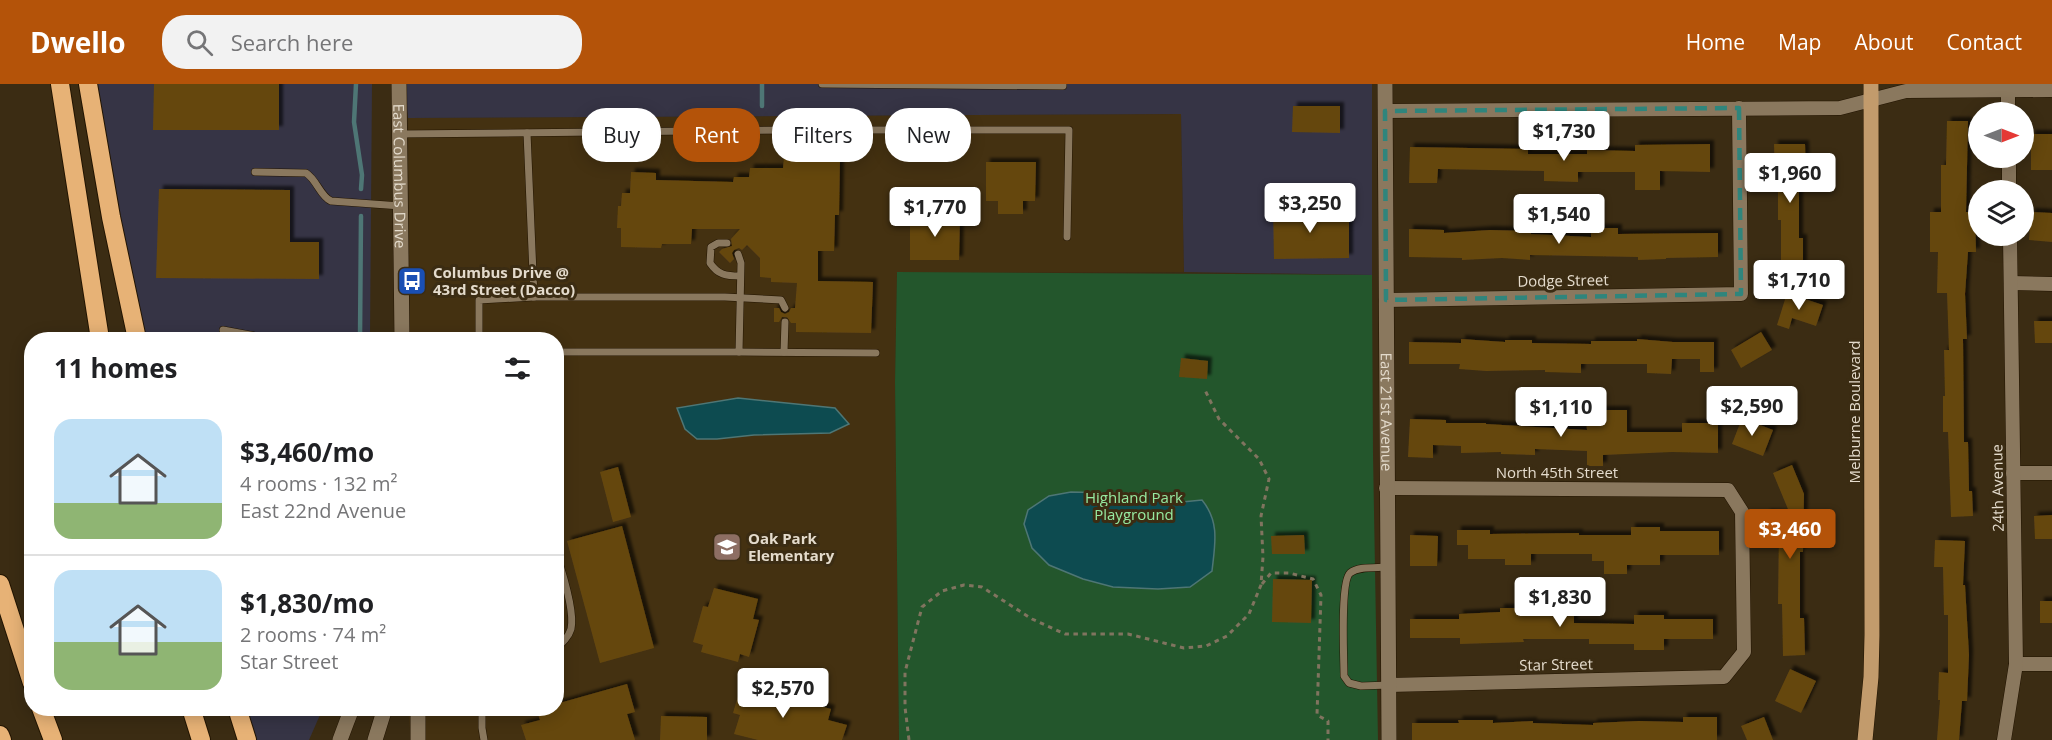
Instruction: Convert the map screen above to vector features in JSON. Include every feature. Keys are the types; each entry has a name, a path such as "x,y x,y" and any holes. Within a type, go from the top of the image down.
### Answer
{"highway":[{"path":"60,84 99,332"},
{"path":"88,84 111,217 136,332"},
{"path":"0,584 24,658"},
{"path":"44,716 53,740"},
{"path":"194,716 201,740"},
{"path":"239,716 246,737"},
{"path":"0,735 2,740"}],"main road":[{"name":"Melburne Boulevard","path":"1865,740 1872,635 1871,84"}],"street":[{"name":"East Columbus Drive","path":"399,84 402,332"},
{"name":"East 21st Avenue","path":"1385,84 1389,740"},
{"path":"2008,90 2008,102"},
{"path":"1385,111 1840,108 1906,91 2052,90"},
{"name":"Dodge Street","path":"1386,300 1741,294 1739,108"},
{"name":"24th Avenue","path":"2004,740 2016,664 2010,246"},
{"path":"2011,283 2052,284"},
{"path":"2013,473 2052,473"},
{"name":"North 45th Street","path":"1386,488 1728,489 1742,512 1744,652 1724,676"},
{"path":"2016,664 2052,664"},
{"name":"Star Street","path":"1389,685 1724,676"},
{"path":"340,740 349,716"},
{"path":"375,740 382,716"},
{"path":"418,740 420,716"}],"lane":[{"path":"822,84 1015,86 1063,86 1063,84"},
{"path":"399,134 1069,130 1067,237"},
{"path":"527,133 534,297"},
{"path":"255,172 306,173 312,177 326,198 331,201 401,206"},
{"path":"727,243 718,243 711,247 710,264 725,276 740,276"},
{"path":"738,254 741,263 739,352"},
{"path":"479,332 479,300 534,297 739,297 781,300 785,308"},
{"path":"784,322 784,352"},
{"path":"223,330 234,332"},
{"path":"564,352 876,353"},
{"path":"1387,567 1358,570 1346,578 1344,676 1349,683 1361,686 1389,685"},
{"path":"564,577 571,629 564,640"},
{"path":"482,716 484,740"}],"path":[{"path":"1204,388 1219,418 1259,459 1269,479 1261,516 1263,556 1261,585"},
{"path":"909,740 905,707 905,672 922,607 942,591 964,585 982,587 1032,620 1065,634 1128,634 1184,648 1206,646 1227,636 1249,614 1261,585 1271,573 1303,575 1313,579 1322,595 1317,715 1328,721 1328,740"}],"highlighted area":[{"path":"1739,108 1741,294 1386,300 1385,111"}],"shaded area":[{"path":"93,84 372,84 370,332 136,332"},
{"path":"404,84 1372,84 1372,275 1184,272 1181,114 971,115 971,108 885,108 885,116 873,116 873,108 772,108 772,116 760,116 760,108 673,108 673,117 661,117 661,108 582,108 582,117 408,118"},
{"path":"1181,114 1184,272 897,273 895,382 899,740 411,740 409,716 564,716 564,332 410,332 408,118 582,117 582,162 661,162 661,117 673,117 673,162 760,162 760,116 772,116 772,162 873,162 873,116 885,116 885,162 971,162 971,115"},
{"path":"244,716 320,716 309,740 251,740"}],"green space":[{"name":"Highland Park Playground","path":"897,272 1372,275 1378,740 899,740 895,382"}],"water":[{"path":"738,398 835,408 849,424 830,433 697,439 685,429 677,408"},
{"path":"1071,492 1150,494 1164,500 1182,502 1202,500 1208,508 1214,525 1212,571 1190,587 1158,589 1113,587 1083,579 1049,565 1032,548 1024,524 1028,510 1049,496"}],"building":[{"path":"154,84 279,84 279,130 153,130"},
{"path":"1293,106 1340,106 1340,133 1292,132"},
{"path":"1947,121 1968,121 1966,212 1968,212 1968,246 1976,246 1976,252 1968,252 1965,294 1967,339 1963,339 1964,442 1968,442 1969,491 1972,491 1973,516 1951,517 1948,432 1943,432 1944,350 1949,350 1947,293 1937,293 1938,252 1930,252 1930,212 1941,212 1941,165 1946,165"},
{"path":"2034,134 2052,134 2052,170 2031,170 2034,168"},
{"path":"1710,144 1710,172 1660,171 1660,190 1635,190 1635,172 1578,172 1578,182 1544,181 1544,171 1438,169 1437,183 1409,183 1410,147 1528,149 1528,154 1587,154 1587,150 1635,151 1635,145"},
{"path":"1774,144 1805,144 1806,176 1799,176 1799,238 1803,238 1803,274 1781,274 1781,220 1778,220 1778,176 1775,175"},
{"path":"784,162 840,162 839,215 835,215 834,251 818,251 818,281 873,282 871,333 796,332 796,323 791,323 787,317 774,322 774,308 779,308 785,314 791,308 795,308 797,283 771,282 771,278 760,277 760,258 747,245 742,250 739,248 734,250 732,253 734,259 730,263 719,252 732,246 731,239 740,229 692,229 691,244 662,244 661,248 621,247 621,228 617,228 618,206 621,206 622,193 630,193 631,172 656,173 656,180 733,182 734,177 749,177 750,168 783,168"},
{"path":"986,162 1036,162 1035,201 1023,201 1023,214 998,214 998,201 986,201"},
{"path":"159,189 290,190 290,242 319,242 319,279 156,278"},
{"path":"1336,208 1336,221 1349,221 1349,258 1274,259 1273,209"},
{"path":"2034,212 2052,213 2052,242 2034,240"},
{"path":"910,215 960,216 959,260 910,260"},
{"path":"1591,228 1618,228 1618,234 1718,233 1718,257 1638,260 1638,257 1530,255 1530,260 1502,258 1462,260 1462,258 1409,257 1409,229 1444,230 1444,233 1490,230 1531,231 1531,234 1591,237"},
{"path":"1787,293 1823,305 1816,326 1792,318 1789,329 1777,325"},
{"path":"2034,321 2052,321 2052,343 2035,343"},
{"path":"1761,332 1772,350 1741,368 1731,350"},
{"path":"1461,339 1591,344 1591,341 1637,341 1637,339 1714,342 1714,372 1700,372 1700,359 1672,359 1671,374 1647,373 1647,364 1581,364 1581,373 1545,372 1545,370 1486,371 1459,369 1460,364 1409,364 1409,342 1461,343"},
{"path":"1181,358 1208,361 1207,379 1179,377"},
{"path":"1597,410 1627,410 1627,432 1682,432 1682,423 1718,423 1718,453 1603,455 1603,466 1587,466 1587,451 1535,449 1535,455 1501,454 1501,452 1461,453 1461,446 1433,445 1433,458 1408,457 1410,419 1587,430 1586,419 1597,419"},
{"path":"1742,418 1773,430 1763,456 1732,444"},
{"path":"1792,465 1804,494 1803,552 1800,552 1800,618 1804,618 1805,655 1783,656 1782,604 1778,604 1779,526 1766,526 1766,513 1790,514 1773,473"},
{"path":"618,467 631,517 613,522 600,472"},
{"path":"2052,515 2052,539 2035,539 2034,516"},
{"path":"622,526 654,648 600,663 567,541"},
{"path":"1631,527 1660,527 1660,531 1719,531 1719,555 1660,555 1660,565 1627,565 1627,574 1604,574 1604,561 1592,561 1592,554 1531,554 1531,565 1505,565 1505,559 1468,559 1468,545 1457,545 1457,530 1490,530 1490,534 1631,535"},
{"path":"1304,535 1305,554 1272,554 1271,536"},
{"path":"1410,535 1438,536 1437,566 1410,566"},
{"path":"1935,540 1965,541 1963,585 1965,585 1969,655 1967,701 1962,701 1959,740 1937,740 1940,700 1938,700 1939,672 1948,673 1948,615 1944,615 1943,567 1934,567"},
{"path":"1273,579 1312,580 1311,623 1272,622"},
{"path":"714,588 758,599 753,619 759,620 749,657 740,654 738,662 701,652 703,645 693,642 703,606 708,607"},
{"path":"2040,601 2052,601 2052,623 2040,623"},
{"path":"1500,608 1574,608 1574,623 1634,624 1634,615 1664,615 1664,619 1713,619 1713,639 1664,639 1664,650 1634,650 1634,644 1589,644 1589,639 1523,639 1524,642 1460,644 1460,638 1410,638 1410,619 1459,619 1459,614 1500,612"},
{"path":"1790,669 1816,681 1801,713 1775,701"},
{"path":"627,684 635,712 627,714 635,740 526,740 521,725 540,720 539,716 564,716 564,702"},
{"path":"741,686 831,709 828,720 847,725 842,740 758,740 734,734 740,715 733,713"},
{"path":"661,716 707,717 707,740 660,740"},
{"path":"1683,717 1717,717 1717,740 1412,740 1412,723 1493,720 1493,723 1533,721 1533,723 1593,725 1593,723 1639,721 1683,722"},
{"path":"1764,717 1773,740 1747,740 1741,726"}],"waterway":[{"path":"356,84 354,122 362,175 361,189"},
{"path":"762,84 762,106"},
{"path":"360,332 361,216"}],"place":[{"name":"Columbus Drive @ 43rd Street (Dacco)","path":"412,281"},
{"name":"Oak Park Elementary","path":"727,547"}]}
